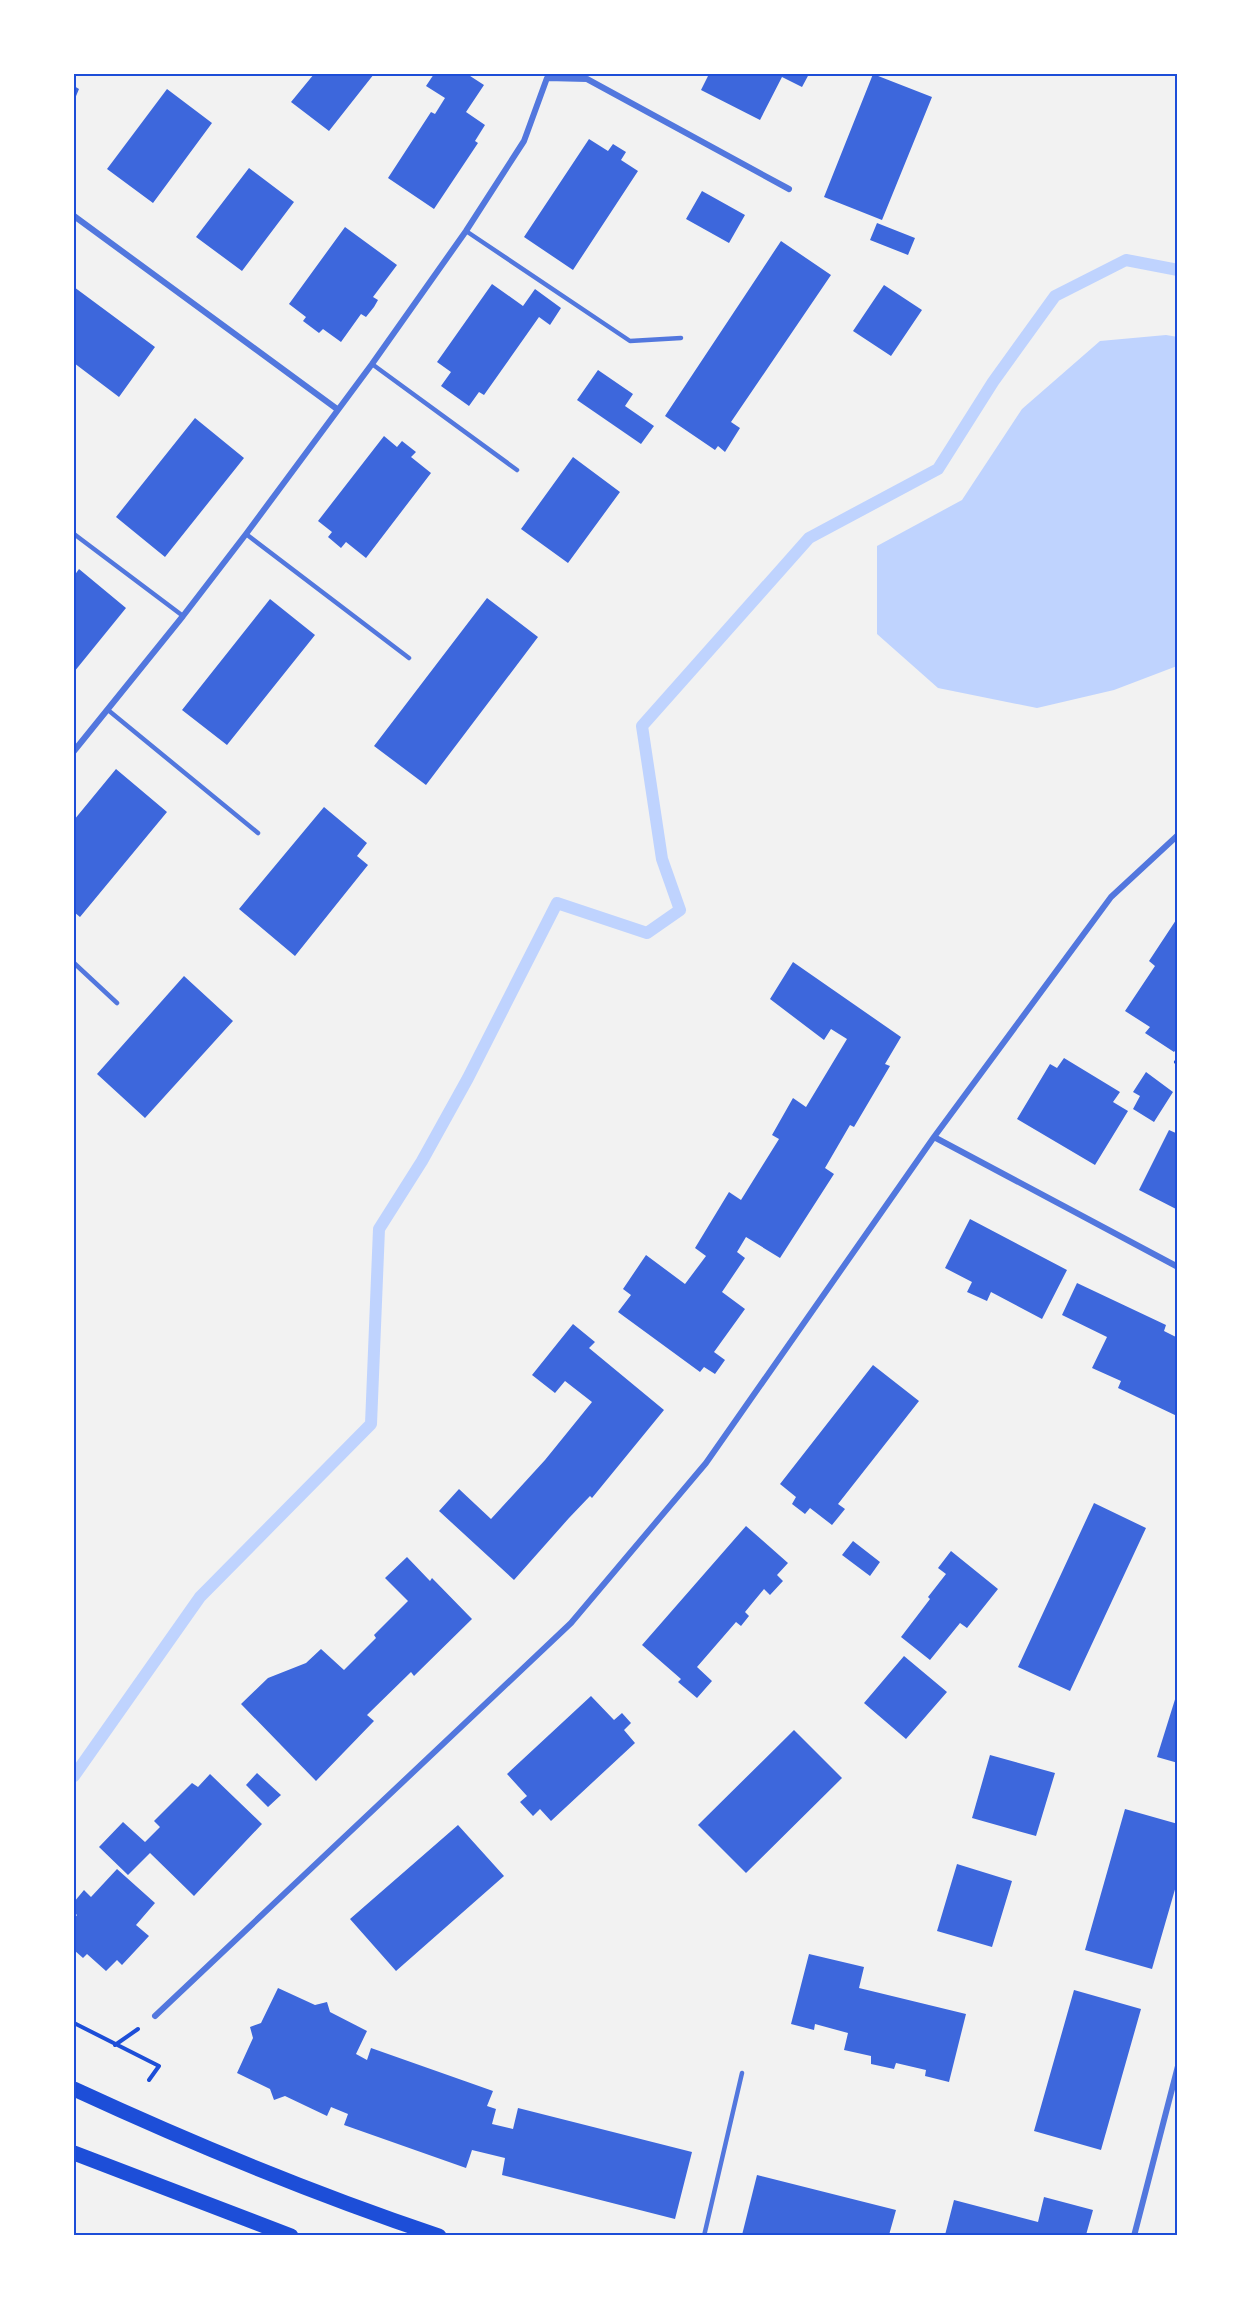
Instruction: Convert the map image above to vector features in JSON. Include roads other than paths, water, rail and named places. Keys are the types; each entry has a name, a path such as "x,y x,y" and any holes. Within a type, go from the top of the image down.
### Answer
{"main road":[{"path":"74,2089 232,2158 325,2195 439,2235"},
{"path":"74,2153 291,2235"}],"street":[{"path":"74,751 246,534 372,364 466,231 524,141 547,78 587,79 789,189"},
{"path":"74,216 337,409"},
{"path":"155,2016 571,1623 706,1463 934,1137 1111,897 1178,835"},
{"path":"934,1137 1178,1267"},
{"path":"1134,2235 1178,2066"}],"lane":[{"path":"466,231 630,341 681,338"},
{"path":"372,364 517,470"},
{"path":"74,534 183,616"},
{"path":"246,534 410,658"},
{"path":"108,710 258,833"},
{"path":"74,963 117,1003"},
{"path":"704,2235 742,2073"}],"water":[{"path":"1166,335 1178,337 1177,666 1114,690 1037,708 938,688 877,634 877,546 962,500 1022,409 1100,341"}],"waterway":[{"path":"74,1776 200,1597 371,1424 379,1229 422,1161 468,1078 557,903 647,933 680,910 662,859 642,726 809,538 938,469 993,382 1055,296 1126,260 1178,270"}]}
